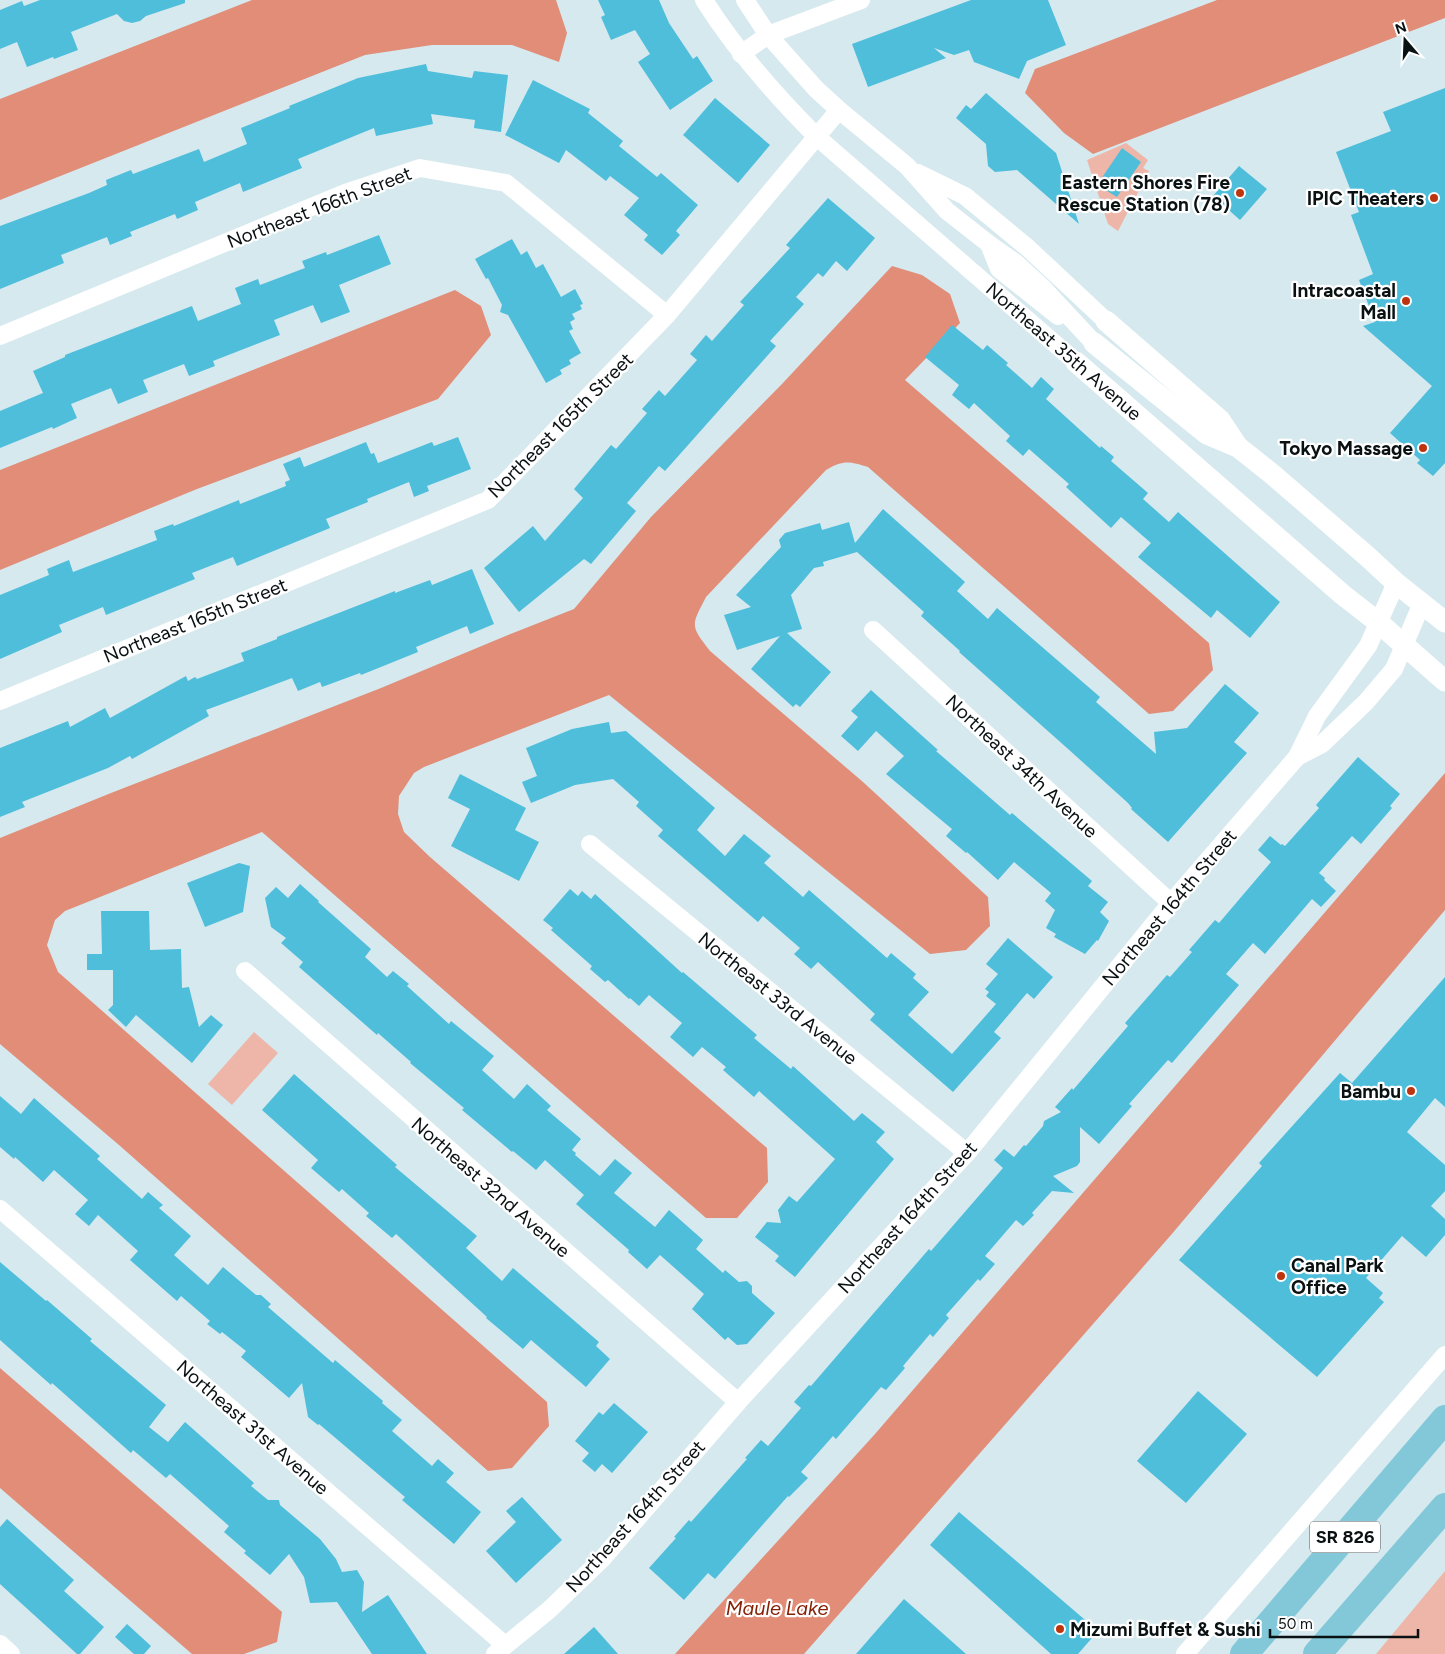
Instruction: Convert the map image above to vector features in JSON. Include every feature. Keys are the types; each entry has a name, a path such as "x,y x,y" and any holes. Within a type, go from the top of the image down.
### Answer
{"main road":[{"name":"SR 826","path":"1244,1654 1445,1419"},
{"name":"SR 826","path":"1316,1654 1444,1508"}],"street":[{"name":"Northeast 35th Avenue","path":"704,0 741,54 792,112 817,137 1343,595 1379,622 1445,681"},
{"name":"Northeast 35th Avenue","path":"745,0 768,35 794,66 839,110 909,168 947,211 989,244 999,269 1207,434 1238,447 1280,480 1396,583 1445,622"},
{"path":"741,54 768,35 861,0"},
{"name":"Northeast 165th Street","path":"0,701 488,500 667,315 839,110"},
{"name":"Northeast 166th Street","path":"0,336 345,193 420,168 506,183 667,315"},
{"name":"Northeast 35th Avenue","path":"909,168 966,196 1028,248 1106,321 1220,420 1238,447"},
{"name":"Northeast 164th Street","path":"500,1650 549,1610 602,1559 738,1402 967,1153 1170,903 1297,757 1317,716 1368,646 1396,583"},
{"name":"Northeast 164th Street","path":"1297,757 1322,744 1366,702 1394,669 1422,603"},
{"name":"Northeast 34th Avenue","path":"873,630 1170,903"},
{"name":"Northeast 33rd Avenue","path":"590,844 967,1153"},
{"name":"Northeast 32nd Avenue","path":"245,971 738,1402"},
{"name":"Northeast 31st Avenue","path":"0,1209 500,1650"},
{"path":"1185,1654 1442,1365"},
{"path":"0,1644 11,1654"}],"shaded area":[{"path":"1126,143 1148,160 1143,168 1149,171 1118,231 1108,224 1087,160"},
{"path":"254,1032 278,1053 232,1105 208,1084"},
{"path":"1445,1571 1445,1654 1376,1654"}],"water":[{"path":"252,0 556,0 567,33 559,62 512,45 432,45 365,55 0,200 0,99"},
{"path":"1217,0 1445,0 1445,18 1093,154 1064,133 1025,93 1035,69"},
{"path":"892,266 922,275 950,294 960,323 905,380 1209,643 1213,670 1173,711 1149,714 868,467 846,462 826,470 706,597 697,614 695,625 699,636 710,651 863,782 988,897 990,926 966,950 930,954 609,695 424,767 414,773 399,796 398,814 404,832 430,857 767,1148 768,1182 737,1218 706,1218 262,832 65,911 55,920 47,945 58,972 547,1402 549,1426 512,1468 488,1471 119,1145 0,1044 0,838 381,688 574,609 651,517 782,384"},
{"path":"455,290 481,306 491,335 438,399 197,489 0,570 0,470"},
{"name":"Maule Lake","path":"1445,773 1445,910 1171,1235 804,1654 675,1654 875,1434"},
{"path":"0,1368 282,1612 277,1642 244,1654 192,1654 0,1488"}],"building":[{"path":"40,0 185,0 185,3 146,16 140,21 132,23 124,21 117,14 71,32 78,50 27,67 17,42 0,49 0,10 22,1 24,6"},
{"path":"598,0 659,0 669,23 693,59 697,56 713,81 670,110 638,62 650,54 635,30 611,40 601,17 605,15"},
{"path":"971,0 1048,0 1066,45 1027,61 1019,79 974,62 969,50 954,55 934,48 946,58 868,87 852,44"},
{"path":"426,64 428,71 472,78 474,71 508,75 501,132 474,128 475,120 431,114 433,124 376,136 374,128 298,159 302,168 243,192 240,183 195,202 198,210 177,219 175,214 130,232 132,236 110,245 107,237 61,255 64,263 0,289 0,226 89,193 107,185 106,180 131,170 133,174 199,149 204,162 247,144 241,128 290,108 289,106 358,78"},
{"path":"533,80 590,109 588,113 623,141 619,146 657,177 661,173 698,205 676,231 680,235 662,255 644,240 648,235 624,215 639,198 610,176 606,181 566,150 559,163 505,135"},
{"name":"Intracoastal Mall","path":"1445,88 1445,463 1433,476 1417,463 1420,460 1390,433 1432,386 1363,326 1375,322 1359,280 1373,274 1351,215 1359,212 1336,152 1391,131 1383,112"},
{"path":"986,93 1056,153 1079,224 1017,170 995,172 988,166 986,144 956,118 966,105 971,109"},
{"path":"715,98 770,145 738,183 683,135"},
{"path":"1122,148 1141,162 1117,197 1097,185"},
{"name":"Eastern Shores Fire Rescue Station (78)","path":"1239,166 1267,189 1240,220 1213,196"},
{"path":"828,198 875,238 847,271 836,261 823,277 818,273 796,297 804,304 770,341 776,346 665,471 659,466 627,503 636,511 591,564 584,559 519,612 484,568 533,526 545,541 583,498 574,489 611,445 616,449 647,413 642,409 659,390 665,396 697,360 690,354 706,335 712,341 744,305 740,302 790,248 786,245"},
{"path":"379,235 391,264 339,285 350,312 321,323 313,305 274,320 280,335 213,361 215,366 189,376 184,364 143,380 148,392 118,404 111,388 71,404 77,418 53,429 52,427 0,448 0,411 43,393 33,371 65,357 65,355 192,306 198,321 241,304 235,288 258,279 260,285 305,268 302,261 326,252 327,255"},
{"path":"512,239 521,255 527,251 536,268 543,264 561,297 575,289 583,304 580,305 582,309 572,314 575,319 570,322 573,329 569,331 581,353 569,360 571,364 560,370 562,374 546,383 508,315 500,312 502,305 488,278 486,279 475,259"},
{"path":"952,325 983,350 987,345 1032,388 1041,377 1054,389 1046,399 1100,448 1101,446 1114,457 1111,461 1148,493 1143,499 1169,522 1178,512 1280,602 1250,638 1217,610 1211,618 1138,557 1151,543 1121,517 1111,528 1066,487 1069,484 1029,449 1023,456 1006,441 1010,436 974,403 969,409 952,395 959,385 925,357"},
{"path":"458,437 471,469 427,486 429,491 414,497 409,482 367,499 368,502 326,519 330,528 237,566 233,557 192,573 195,579 106,615 103,607 59,625 62,632 0,659 0,595 49,575 47,569 69,560 73,572 157,540 154,531 173,524 174,526 239,500 240,504 286,486 285,482 290,480 283,464 300,457 304,467 366,442 371,454 374,453 378,463 432,442 434,446"},
{"path":"883,509 965,582 957,591 988,619 997,608 1100,697 1096,702 1156,754 1154,732 1187,728 1225,684 1259,713 1234,742 1247,753 1168,842 1131,809 1128,803 959,652 921,616 924,612 857,552 823,562 824,566 814,568 791,595 802,629 787,633 831,672 800,707 796,704 793,707 751,669 780,636 737,650 724,615 751,607 736,595 781,547 779,540 785,533 820,523 822,530 849,522 855,543"},
{"path":"472,569 494,624 470,634 467,626 416,647 418,652 361,675 360,673 322,687 320,682 298,691 292,678 206,710 209,716 132,759 130,756 108,768 22,802 25,807 0,817 0,748 68,721 70,727 105,708 110,718 186,676 188,681 195,677 197,679 244,661 241,653 277,639 277,637 395,591 395,593 430,580 432,585"},
{"path":"871,690 938,750 936,751 1010,815 1012,813 1092,881 1088,886 1108,902 1100,912 1109,921 1098,941 1085,954 1054,937 1056,934 1046,928 1055,910 1045,901 1051,893 1014,862 998,880 946,836 952,829 886,774 904,756 876,731 858,751 841,736 858,717 851,711"},
{"path":"609,722 611,733 626,731 715,808 697,830 725,856 744,834 771,856 764,863 803,897 809,890 887,958 891,953 916,974 913,978 929,992 908,1015 952,1054 996,1004 986,996 989,992 985,989 998,974 986,964 1008,938 1053,977 1034,999 1027,993 994,1032 1001,1038 953,1092 870,1020 875,1014 818,962 811,969 794,954 800,948 763,916 758,922 658,836 663,830 636,806 639,802 613,779 575,785 531,803 522,782 537,776 526,748 572,729"},
{"path":"1358,757 1400,794 1390,806 1392,808 1361,844 1352,836 1319,873 1336,891 1321,907 1312,899 1265,954 1253,943 1226,974 1239,985 1172,1063 1168,1060 1129,1104 1132,1106 1099,1144 1080,1127 1080,1162 1077,1166 1053,1176 1074,1193 1052,1191 1023,1226 1016,1220 985,1256 995,1264 980,1281 978,1279 946,1315 949,1318 933,1337 930,1334 886,1390 881,1387 836,1439 833,1436 801,1472 808,1478 788,1496 715,1579 708,1573 684,1600 649,1568 676,1538 674,1537 689,1520 691,1522 747,1459 745,1458 761,1440 768,1446 801,1408 794,1402 809,1385 811,1386 929,1249 931,1251 1003,1168 994,1160 1004,1149 1014,1157 1043,1126 1044,1121 1061,1112 1055,1107 1072,1088 1073,1090 1128,1026 1125,1023 1167,975 1170,977 1192,952 1189,950 1215,920 1219,923 1271,862 1258,850 1270,836 1285,846 1319,808 1316,805"},
{"path":"460,774 526,808 515,830 539,842 519,881 451,846 470,809 448,798"},
{"path":"239,863 250,866 243,912 205,927 187,883"},
{"path":"300,884 371,949 365,957 387,977 393,971 409,984 407,986 449,1024 451,1021 494,1056 482,1070 514,1099 527,1084 551,1106 547,1110 581,1139 572,1150 576,1153 575,1155 600,1176 615,1159 632,1173 614,1193 655,1227 669,1210 703,1240 696,1249 723,1273 725,1270 739,1282 747,1281 752,1286 752,1293 775,1313 747,1344 737,1345 728,1337 725,1340 692,1309 704,1294 660,1255 647,1269 628,1252 629,1250 576,1204 584,1195 545,1160 536,1170 512,1152 462,1110 464,1108 410,1063 378,1033 377,1035 299,967 303,962 281,943 286,938 271,927 265,898 276,887 288,898"},
{"path":"570,889 578,896 582,891 591,899 595,894 682,973 757,1035 754,1038 791,1069 793,1066 854,1121 862,1113 885,1132 876,1142 894,1159 795,1277 775,1261 779,1256 755,1237 767,1222 781,1223 778,1210 789,1196 797,1202 835,1159 759,1091 754,1097 723,1070 726,1067 702,1047 693,1057 670,1037 682,1023 649,995 639,1006 608,980 605,982 590,969 592,966 551,930 553,928 543,920"},
{"path":"101,911 149,911 150,950 181,949 182,988 189,987 199,1027 211,1015 223,1025 192,1063 136,1015 126,1027 108,1010 113,1005 113,970 87,970 87,954 102,954"},
{"path":"1445,977 1445,1107 1435,1098 1407,1132 1445,1165 1445,1191 1431,1206 1445,1219 1445,1235 1426,1257 1402,1236 1366,1278 1383,1293 1379,1298 1384,1302 1317,1377 1179,1260 1262,1166 1259,1163 1340,1073 1352,1083"},
{"path":"294,1074 397,1165 395,1167 477,1236 466,1248 502,1281 513,1268 599,1342 596,1346 610,1359 586,1387 531,1340 523,1349 486,1318 396,1234 392,1238 366,1216 369,1213 342,1189 339,1192 311,1168 318,1160 262,1110"},
{"path":"0,1096 21,1114 34,1098 100,1156 97,1159 142,1199 148,1192 163,1205 159,1208 191,1236 174,1255 208,1285 223,1267 256,1295 261,1295 271,1304 268,1307 333,1363 335,1360 383,1401 382,1403 402,1420 392,1431 432,1466 438,1459 454,1473 446,1482 481,1512 454,1544 402,1500 405,1497 319,1424 308,1417 302,1383 289,1398 241,1357 246,1351 222,1332 220,1334 207,1324 210,1321 181,1296 177,1301 130,1260 138,1251 98,1215 89,1226 75,1214 88,1200 54,1170 43,1182 15,1157 14,1159 0,1147"},
{"path":"0,1262 47,1300 92,1339 90,1341 166,1405 149,1427 168,1442 185,1422 254,1483 251,1486 268,1500 279,1500 280,1505 320,1539 336,1559 342,1572 357,1570 364,1582 362,1612 388,1595 427,1654 372,1654 337,1602 310,1603 304,1577 289,1554 270,1575 244,1553 246,1551 224,1532 229,1526 170,1474 166,1478 133,1450 131,1453 0,1340"},
{"path":"1198,1391 1247,1434 1186,1503 1137,1461"},
{"path":"614,1403 648,1432 612,1473 602,1464 595,1472 582,1461 589,1453 575,1441 599,1412 603,1415"},
{"path":"522,1497 562,1540 516,1583 486,1551 516,1522 506,1511"},
{"path":"959,1512 1098,1631 1078,1654 1051,1654 930,1545"},
{"path":"7,1519 74,1580 64,1591 104,1627 80,1654 77,1654 0,1584 0,1527"},
{"path":"904,1599 966,1654 856,1654"},
{"path":"127,1624 151,1646 144,1654 134,1654 115,1637"},
{"path":"594,1627 618,1654 564,1654"}],"place":[{"name":"Eastern Shores Fire Rescue Station (78)","path":"1240,193"},
{"name":"IPIC Theaters","path":"1434,198"},
{"name":"Intracoastal Mall","path":"1406,301"},
{"name":"Tokyo Massage","path":"1423,448"},
{"name":"Bambu","path":"1411,1091"},
{"name":"Canal Park Office","path":"1281,1276"},
{"name":"Mizumi Buffet & Sushi","path":"1060,1629"}]}
